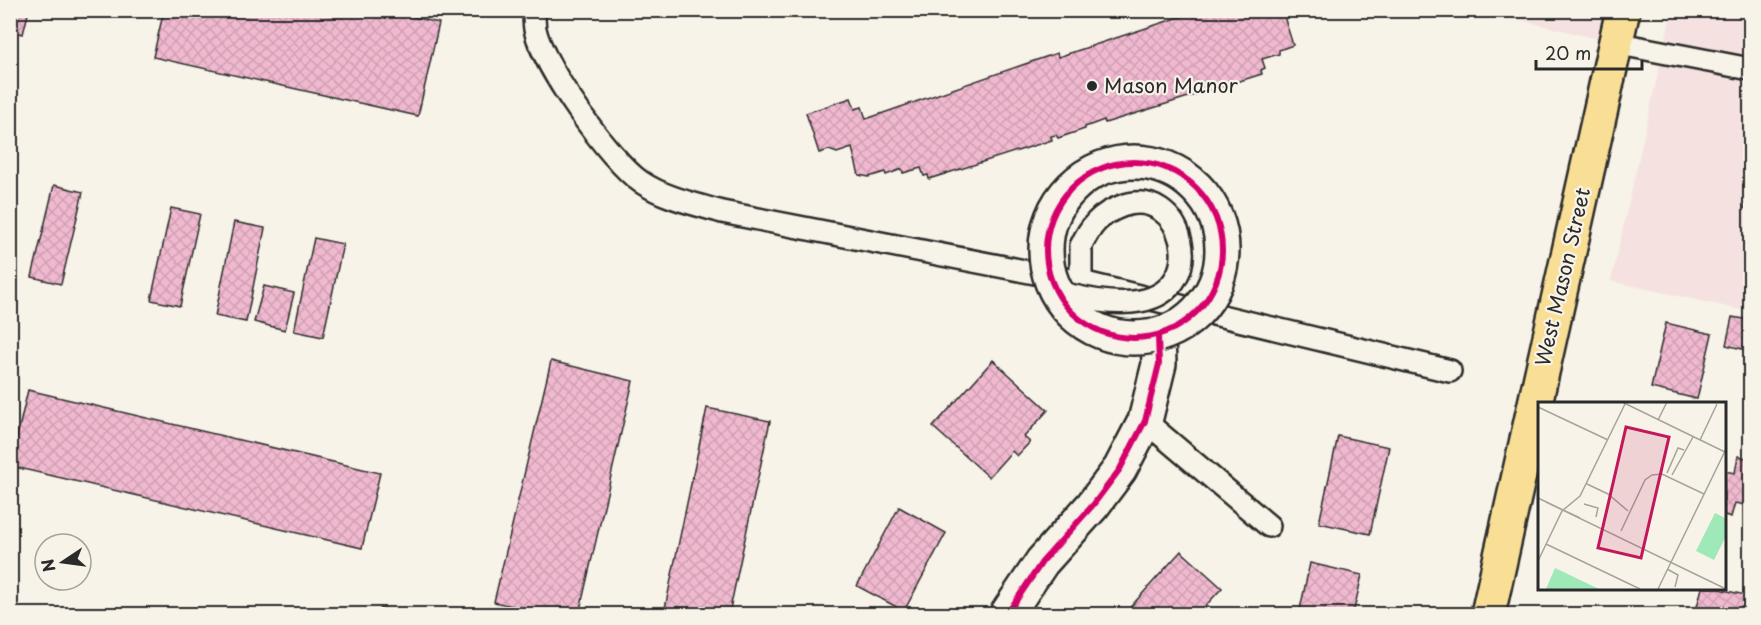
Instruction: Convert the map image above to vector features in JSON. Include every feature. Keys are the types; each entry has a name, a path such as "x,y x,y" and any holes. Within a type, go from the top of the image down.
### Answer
{"main road":[{"name":"West Mason Street","path":"1488,615 1623,10"}],"street":[{"path":"1007,615 1042,562 1093,505 1120,469 1145,421 1158,350 1204,305 1218,280 1223,252 1219,224 1206,198 1186,178 1161,165 1133,160 1106,165 1079,179 1058,202 1047,231 1046,261 1067,286 1072,315 1098,332 1128,339 1158,350"}],"lane":[{"path":"534,10 535,30 544,54 583,116 616,160 641,182 668,196 722,212 1450,370"},
{"path":"1615,43 1750,69"},
{"path":"1144,203 1158,208 1176,226 1183,256 1180,271 1173,284 1161,293 1141,301 1119,302 1077,297 1067,286 1089,229 1102,216 1127,204 1144,203"},
{"path":"1145,421 1269,526"}],"shaded area":[{"path":"1483,11 1623,11 1615,43"},
{"path":"1672,11 1750,11 1750,312 1611,281"}],"building":[{"path":"10,10 29,10 23,34 10,31"},
{"path":"164,10 384,10 439,23 418,116 153,57"},
{"name":"Mason Manor","path":"1201,10 1282,10 1293,45 1279,50 1279,54 1262,59 1265,68 1261,70 1262,74 1105,123 1104,120 1058,138 1056,135 1051,136 1052,140 929,179 928,175 924,176 921,168 903,173 902,169 886,175 885,172 869,177 859,175 852,148 837,153 829,150 819,153 806,113 851,98 855,109 862,107 866,119 1057,53 1058,57"},
{"path":"1750,180 1750,210 1744,208"},
{"path":"54,185 83,192 61,284 32,277"},
{"path":"171,208 200,214 180,306 151,300"},
{"path":"1750,214 1750,239 1745,238"},
{"path":"234,222 265,228 246,322 215,316"},
{"path":"314,238 343,244 323,337 294,331"},
{"path":"264,286 294,293 285,330 254,322"},
{"path":"1732,317 1750,320 1750,351 1726,345"},
{"path":"1666,323 1712,334 1697,399 1651,388"},
{"path":"993,360 1048,410 1024,437 1030,442 1017,456 1012,451 989,477 933,427"},
{"path":"551,361 633,381 579,614 547,614 494,602"},
{"path":"28,390 380,473 362,548 10,466"},
{"path":"707,408 770,421 729,614 666,614 667,609 665,608"},
{"path":"1338,436 1389,447 1370,534 1319,523"},
{"path":"1738,456 1750,459 1750,506 1735,503 1731,517 1725,515 1725,471 1735,473"},
{"path":"899,507 946,533 904,611 857,586"},
{"path":"1181,551 1222,588 1198,614 1124,614"},
{"path":"1310,563 1362,575 1353,614 1299,614"},
{"path":"1702,589 1719,589 1745,595 1740,614 1695,614"},
{"path":"93,608 122,614 92,614"},
{"path":"380,608 407,614 378,614"}],"cycle path":[{"path":"1134,162 1151,163 1168,168 1197,187 1216,216 1221,233 1222,250 1221,267 1216,284 1197,313 1168,332 1151,337 1134,338 1117,337 1100,332 1071,313 1052,284 1047,267 1046,250 1047,233 1052,216 1071,187 1100,168 1117,163 1134,162"},
{"path":"1007,614 1042,562 1093,505 1120,469 1145,421 1159,364 1158,336"}],"place":[{"name":"Mason Manor","path":"1092,86"}]}
